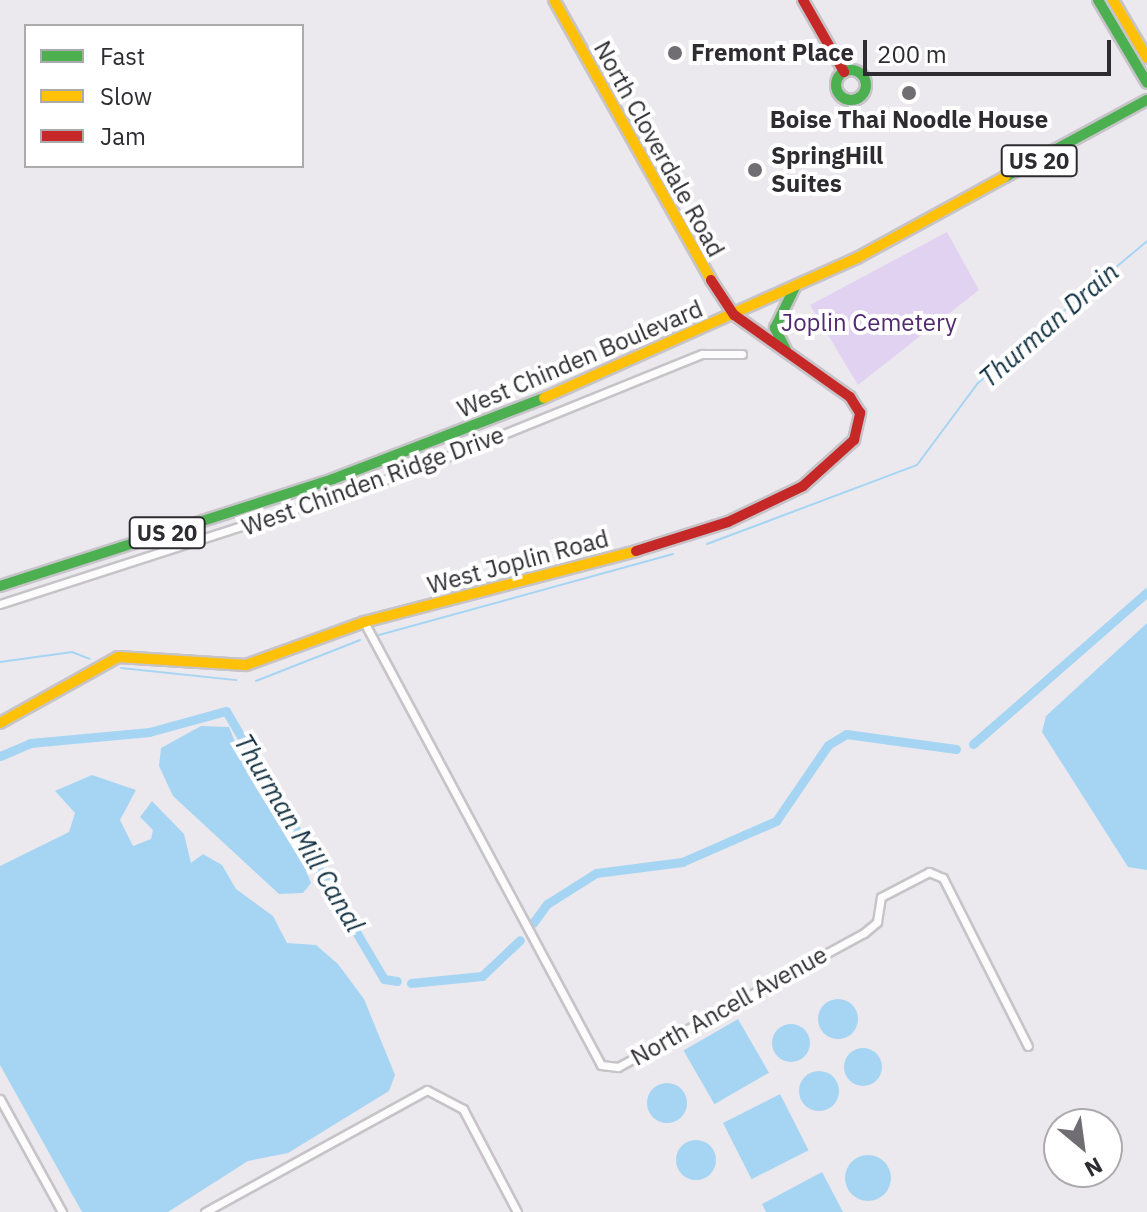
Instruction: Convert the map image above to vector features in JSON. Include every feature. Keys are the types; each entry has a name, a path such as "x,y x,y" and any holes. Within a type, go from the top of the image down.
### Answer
{"main road":[{"name":"North Cloverdale Road","path":"554,0 734,315"},
{"path":"803,0 844,72"},
{"path":"1098,0 1147,83"},
{"path":"1113,0 1147,58"},
{"name":"West Chinden Boulevard","path":"0,586 333,479 734,315 795,287 1147,100"},
{"path":"786,350 775,328 795,287"},
{"name":"West Joplin Road","path":"0,723 118,657 246,665 364,622 556,577 728,522 803,486 854,440 860,413 850,397 734,315"}],"street":[{"name":"West Chinden Ridge Drive","path":"0,604 412,471 702,354 742,354"},
{"name":"North Ancell Avenue","path":"364,622 601,1065 618,1067 864,933 877,922 881,897 929,872 943,878 1028,1046"},
{"path":"205,1212 427,1090 463,1109 517,1212"},
{"path":"0,1099 62,1212"}],"green space":[{"name":"Joplin Cemetery","path":"947,232 979,290 858,385 810,305"}],"water":[{"path":"1147,623 1147,870 1128,867 1042,732 1046,716"},
{"path":"201,726 229,727 247,773 304,866 311,883 303,893 279,894 173,796 159,766 161,748"},
{"path":"92,775 136,790 120,820 133,846 151,839 153,830 140,817 152,801 184,834 191,863 203,854 222,865 236,889 273,916 287,943 316,945 338,964 364,999 395,1075 389,1091 288,1153 248,1161 168,1212 82,1212 0,1065 0,866 69,832 75,813 55,791"},
{"path":"838,999 852,1005 858,1019 852,1033 838,1039 824,1033 818,1019 824,1005"},
{"path":"738,1019 769,1073 714,1104 683,1050"},
{"path":"791,1024 805,1029 810,1043 805,1057 791,1062 777,1057 772,1043 777,1029"},
{"path":"863,1048 877,1053 882,1067 877,1081 863,1086 849,1081 844,1067 849,1053"},
{"path":"819,1071 833,1077 839,1091 833,1105 819,1111 805,1105 799,1091 805,1077"},
{"path":"667,1083 681,1089 687,1103 681,1117 667,1123 653,1117 647,1103 653,1089"},
{"path":"780,1094 809,1150 752,1179 723,1123"},
{"path":"696,1140 710,1146 716,1160 710,1174 696,1180 682,1174 676,1160 682,1146"},
{"path":"868,1155 885,1161 891,1178 885,1195 868,1201 851,1195 845,1178 851,1161"},
{"path":"822,1172 843,1212 766,1212 762,1204"}],"waterway":[{"name":"Thurman Drain","path":"707,544 917,465 978,383 1147,241"},
{"name":"Thurman Drain","path":"379,635 673,554"},
{"name":"Thurman Mill Canal","path":"973,744 1147,592"},
{"name":"Thurman Drain","path":"256,681 360,640"},
{"name":"Thurman Drain","path":"0,662 72,652 90,659"},
{"name":"Thurman Drain","path":"121,668 236,680"},
{"name":"Thurman Mill Canal","path":"0,756 30,743 149,732 226,711 384,979 397,981"},
{"name":"Thurman Mill Canal","path":"533,923 547,904 596,873 682,862 776,821 828,745 846,734 956,749"},
{"name":"Thurman Mill Canal","path":"411,983 482,976 520,940"}],"traffic: fast":[{"path":"1098,0 1147,83"},
{"path":"851,70 862,74 866,85 862,96 851,100 840,96 836,85 840,74 851,70"},
{"path":"1005,177 1147,100"},
{"path":"786,350 775,328 795,287"},
{"path":"0,586 333,479 544,398"}],"traffic: slow":[{"path":"554,0 711,280"},
{"path":"1113,0 1147,58"},
{"path":"544,398 857,258 1005,177"},
{"path":"0,723 118,657 246,665 364,622 636,551"}],"traffic: jam":[{"path":"803,0 844,72"},
{"path":"636,551 728,522 803,486 854,440 860,413 850,397 734,315 711,280"}],"place":[{"name":"Fremont Place","path":"675,53"},
{"name":"Boise Thai Noodle House","path":"909,93"},
{"name":"SpringHill Suites","path":"755,170"}]}
